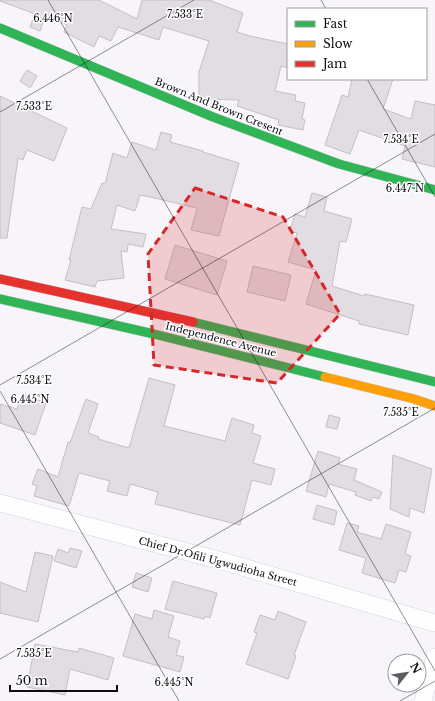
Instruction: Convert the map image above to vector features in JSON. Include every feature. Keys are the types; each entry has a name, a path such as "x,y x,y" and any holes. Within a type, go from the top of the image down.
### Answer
{"main road":[{"name":"Brown And Brown Cresent","path":"0,28 213,117 339,164 435,190"},
{"name":"Independence Avenue","path":"0,279 216,327 435,382"},
{"name":"Independence Avenue","path":"0,299 154,334 414,399 435,406"}],"street":[{"name":"Chief Dr.Ofili Ugwudioha Street","path":"0,503 222,561 435,624"},
{"path":"423,701 435,657"}],"highlighted area":[{"path":"195,188 283,217 340,314 277,383 154,365 148,254"}],"building":[{"path":"99,0 137,19 142,0 209,0 243,13 237,32 287,44 287,68 281,66 275,91 296,95 295,101 305,103 302,119 305,120 303,130 278,125 279,120 237,106 239,100 203,99 199,97 199,72 209,41 163,27 159,40 118,27 111,41 99,36 94,47 64,32 67,25 46,14 40,31 30,27 35,14 0,1"},
{"path":"27,70 37,76 30,88 20,81"},
{"path":"352,80 393,80 383,109 411,119 415,101 435,105 435,167 402,159 405,146 359,130 350,154 325,145 342,95 348,97"},
{"path":"0,96 67,128 54,161 27,150 23,160 18,158 7,238 0,238"},
{"path":"161,132 172,135 170,142 239,163 219,236 191,230 197,208 140,195 135,211 117,205 111,229 146,234 143,247 128,244 127,252 121,251 124,278 97,281 95,287 65,280 71,260 69,260 82,207 91,209 102,183 105,184 113,153 127,158 132,142 156,150"},
{"path":"312,193 327,197 324,211 352,219 346,242 340,241 332,286 364,296 365,294 414,305 408,335 359,324 359,321 306,304 316,270 288,262 297,233 290,231 295,214 305,217"},
{"path":"175,245 227,261 217,295 165,279"},
{"path":"253,266 291,275 285,301 247,292"},
{"path":"149,378 175,385 164,426 225,441 232,418 254,425 252,433 261,436 253,463 275,469 271,485 252,480 240,525 155,504 158,492 130,484 127,496 107,491 110,481 79,473 69,506 34,496 37,486 32,484 38,469 58,477 68,442 70,443 86,399 98,404 88,433 99,437 98,439 129,448"},
{"path":"22,394 46,403 35,435 0,423 0,404 17,409"},
{"path":"329,415 340,418 337,429 326,427"},
{"path":"318,451 340,458 338,464 357,469 354,480 382,492 379,499 373,497 371,501 355,495 356,492 329,484 326,497 306,491"},
{"path":"393,455 432,469 424,513 410,508 409,517 390,509"},
{"path":"317,505 337,511 334,525 313,519"},
{"path":"347,523 359,526 357,532 381,539 386,524 411,532 405,554 411,556 406,572 399,570 395,583 362,573 366,558 339,550"},
{"path":"70,548 82,551 76,568 54,561 58,549 68,553"},
{"path":"35,552 53,556 38,622 0,613 0,582 26,592"},
{"path":"136,573 152,578 148,592 132,587"},
{"path":"173,581 217,593 210,618 205,616 204,619 165,609"},
{"path":"154,610 174,616 168,637 180,641 176,655 184,657 180,672 123,656 135,614 152,619"},
{"path":"278,611 306,622 294,655 296,656 288,679 246,664 257,633 254,632 260,615 275,620"},
{"path":"35,644 78,652 79,648 114,658 108,680 70,669 65,695 27,687"}],"traffic: fast":[{"path":"0,28 213,117 339,164 435,190"},
{"path":"0,299 154,334 325,377"},
{"path":"193,322 435,382"}],"traffic: slow":[{"path":"325,377 414,399 435,406"}],"traffic: jam":[{"path":"0,279 193,322"}]}
